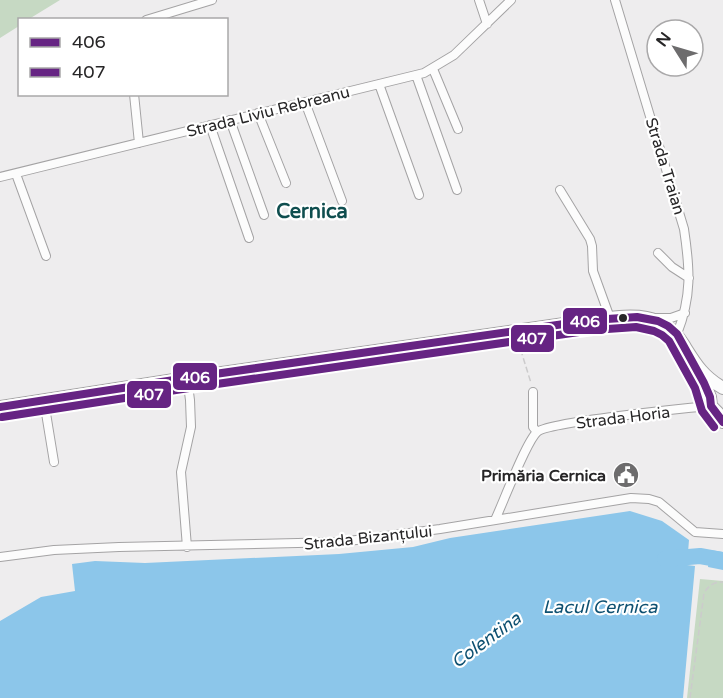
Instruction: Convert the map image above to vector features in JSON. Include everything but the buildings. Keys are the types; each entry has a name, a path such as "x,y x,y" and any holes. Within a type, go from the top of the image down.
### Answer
{"main road":[{"path":"0,407 609,318 651,318 664,323 677,334 717,410"},
{"path":"695,365 723,388"},
{"path":"717,410 716,390 723,388"}],"street":[{"path":"153,18 212,0"},
{"path":"479,0 487,24"},
{"name":"Strada Liviu Rebreanu","path":"0,177 416,75 433,69 454,55 511,0"},
{"name":"Strada Traian","path":"615,0 680,209 685,235 689,278 685,313 677,334"},
{"path":"433,69 458,129"},
{"path":"416,75 457,189"},
{"path":"379,84 419,195"},
{"path":"134,96 139,143"},
{"path":"305,102 342,201"},
{"path":"258,113 286,183"},
{"path":"230,120 264,215"},
{"path":"210,125 249,238"},
{"path":"16,174 46,256"},
{"path":"560,190 590,239 593,271 609,318"},
{"path":"658,253 672,267 689,278"},
{"path":"651,318 666,319 685,313 686,349"},
{"path":"187,378 191,427 181,472 187,547"},
{"path":"495,520 528,446 537,432 533,427 533,392"},
{"path":"44,401 54,462"},
{"name":"Strada Horia","path":"537,432 545,428 571,423 717,410"},
{"name":"Strada Bizanțului","path":"0,557 75,549 341,542 384,538 642,498 659,502 695,532 723,534"}],"path":[{"path":"514,331 533,392"},
{"path":"690,698 704,593 716,582 723,582"}],"green space":[{"path":"0,0 60,0 31,18 18,18 18,27 0,38"},
{"path":"700,579 723,581 723,698 687,698"}],"water":[{"name":"Lacul Cernica","path":"630,511 662,521 689,540 687,565 695,566 683,698 0,698 0,621 41,597 75,591 72,564 95,561 145,563 339,554 413,547 450,538"},
{"path":"710,550 723,552 723,570 708,567"}],"waterway":[{"name":"Colentina","path":"665,559 700,556 723,560"}],"transit line":[{"name":"406","path":"0,407 592,320 637,317 658,321 677,334 704,383 711,406 723,422"},
{"name":"407","path":"2,417 593,330 636,327 654,331 669,341 695,388 702,411 714,427"}],"place":[{"name":"Primăria Cernica","path":"626,475"}],"district":[{"name":"Cernica","path":"312,211"}]}
